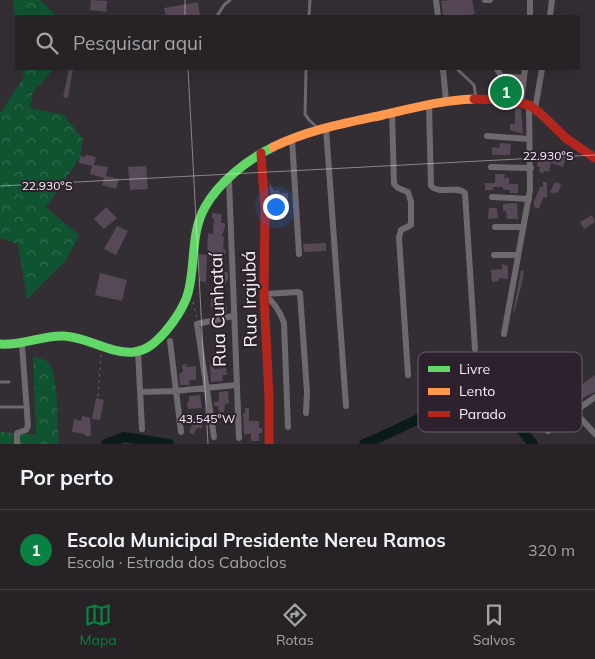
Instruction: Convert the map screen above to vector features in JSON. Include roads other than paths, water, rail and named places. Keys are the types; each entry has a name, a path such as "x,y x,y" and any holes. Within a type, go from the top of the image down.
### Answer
{"street":[{"path":"436,0 438,15"},
{"path":"485,0 490,0"},
{"path":"530,0 530,15"},
{"path":"550,15 552,0"},
{"path":"443,70 446,101"},
{"path":"498,70 501,76 524,78"},
{"path":"504,334 529,199 530,168 525,70"},
{"path":"528,106 542,70"},
{"path":"0,344 9,346 22,345 62,336 119,350 138,351 147,348 158,340 184,305 188,293 196,228 210,199 260,153 292,139 323,129 446,101 476,99 528,106 595,158"},
{"path":"429,105 431,186 437,190 459,190 465,193 476,349"},
{"path":"392,112 394,184 408,192 411,202 411,226 401,230 399,237 408,375"},
{"path":"323,129 346,406"},
{"path":"487,136 529,139"},
{"path":"292,139 299,254"},
{"name":"Rua Irajubá","path":"260,153 265,210 264,294 269,397 269,444"},
{"path":"490,166 530,168"},
{"name":"Rua Cunhataí","path":"229,180 238,438"},
{"path":"492,197 529,199"},
{"path":"495,227 523,227"},
{"path":"494,256 518,256"},
{"path":"264,294 300,293 307,392 306,413"},
{"path":"264,294 273,301 284,323 288,427"},
{"path":"214,437 197,327 199,323 234,316"},
{"path":"170,341 181,432"},
{"path":"17,444 16,436 19,431 28,428 22,345"},
{"path":"138,351 142,429"},
{"path":"140,392 175,391 236,385"},
{"path":"582,407 595,397"},
{"path":"582,420 595,434"}],"lane":[{"path":"218,15 230,0"},
{"path":"309,15 310,0"},
{"path":"306,70 306,114 309,120 323,129"},
{"path":"458,70 474,85 476,99"},
{"path":"0,382 9,382"},
{"path":"0,407 26,406"}],"waterway":[{"path":"364,444 418,420"},
{"path":"523,432 533,444"},
{"path":"106,444 124,437 169,444"}],"place":[{"name":"Escola Municipal Presidente Nereu Ramos","path":"506,92"}]}
